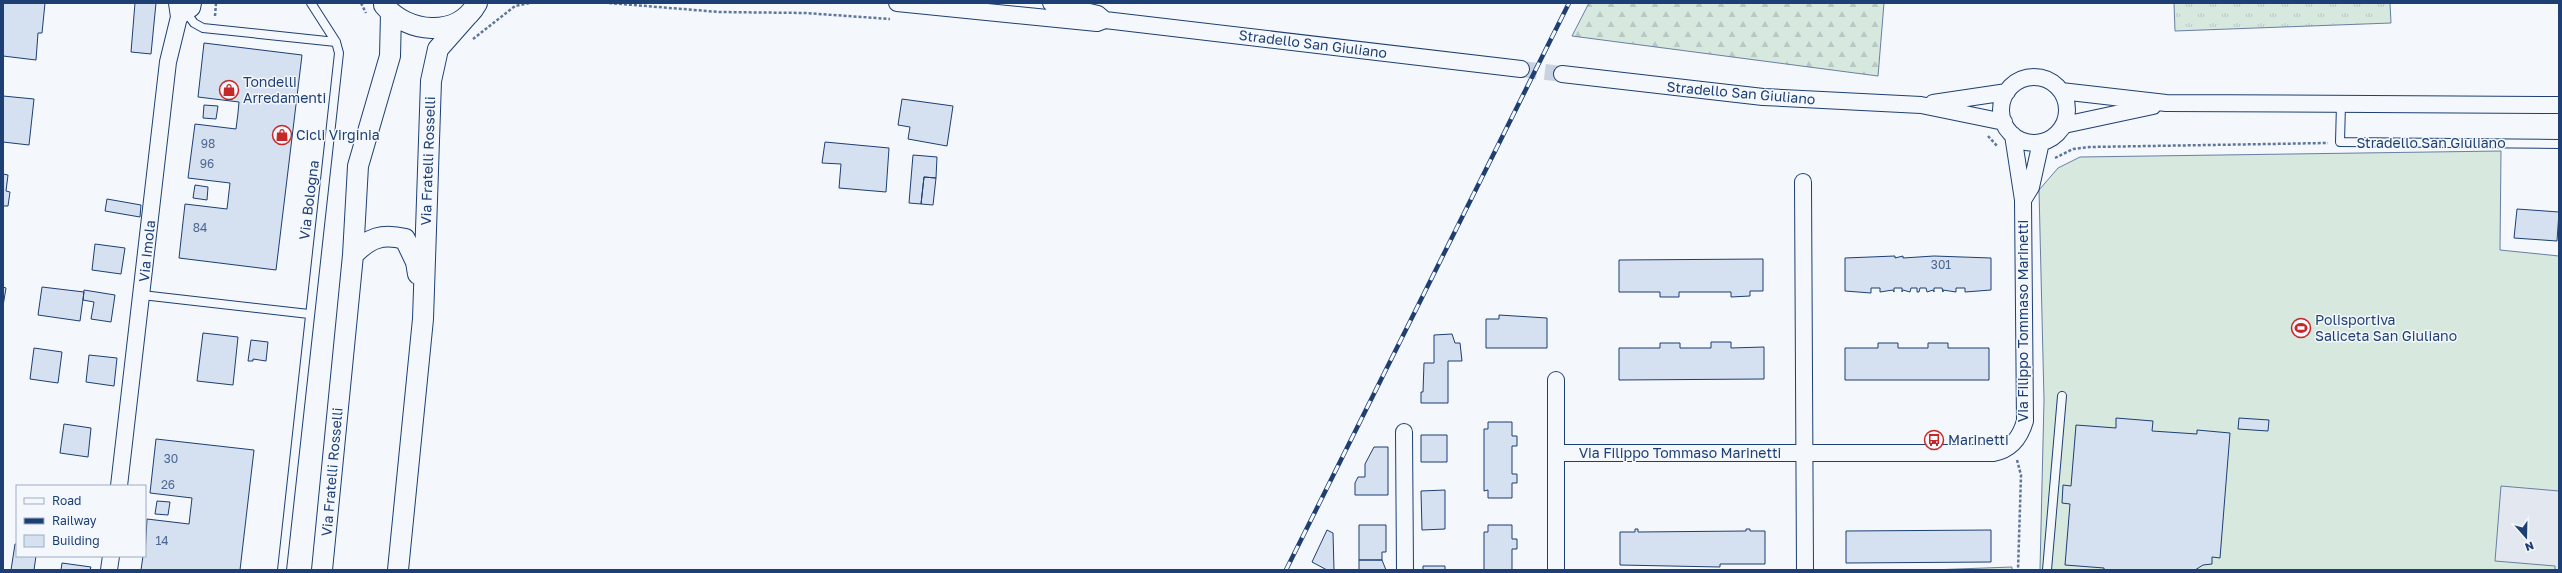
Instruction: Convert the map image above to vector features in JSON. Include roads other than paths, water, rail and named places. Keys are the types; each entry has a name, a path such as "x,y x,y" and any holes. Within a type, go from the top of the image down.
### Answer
{"street":[{"name":"Stradello San Giuliano","path":"896,3 988,7 1097,23 1105,20 1521,69"},
{"name":"Stradello San Giuliano","path":"1051,3 1098,14 1105,20"},
{"path":"387,8 406,24 429,29 444,27 476,7"},
{"name":"Via Fratelli Rosselli","path":"398,570 423,319 431,81 438,49 476,7"},
{"name":"Via Fratelli Rosselli","path":"322,570 353,254 358,166 390,56 387,8"},
{"name":"Via Imola","path":"119,485 168,62 184,9"},
{"name":"Stradello San Giuliano","path":"1562,74 1763,97 1921,105 2007,92"},
{"path":"2064,125 2067,108 2061,91 2049,81 2034,77 2019,81 2007,92 2002,107 2008,128 2024,141 2041,142 2051,138 2064,125 2166,103"},
{"path":"2061,91 2166,103 2559,105"},
{"name":"Stradello San Giuliano","path":"1921,105 2008,128"},
{"name":"Via Filippo Tommaso Marinetti","path":"1556,453 1993,453 2005,451 2022,433 2026,420 2023,200 2008,128"},
{"name":"Via Filippo Tommaso Marinetti","path":"2023,200 2031,187 2041,142"},
{"path":"1804,182 1805,570"},
{"name":"Via Fratelli Rosselli","path":"353,254 364,244 376,237 392,236 405,239 416,262 423,319"},
{"path":"1556,380 1556,570"},
{"path":"1404,432 1405,570"},
{"path":"311,570 320,492 330,485"},
{"path":"109,570 111,557"}],"lane":[{"name":"Via Bologna","path":"282,570 309,314 339,53 336,42 311,3"},
{"path":"184,9 194,24 203,28 336,42"},
{"name":"Stradello San Giuliano","path":"2341,104 2340,142 2559,144"},
{"path":"142,295 309,314"},
{"path":"2047,570 2051,509 2062,396"}],"tunnel":[{"path":"1521,69 1562,74"}],"railway":[{"path":"1286,570 1569,3"}],"place":[{"name":"Tondelli Arredamenti","path":"229,90"},
{"name":"Cicli Virginia","path":"282,135"},
{"name":"Polisportiva Saliceta San Giuliano","path":"2301,328"},
{"name":"Marinetti","path":"1934,440"}]}
